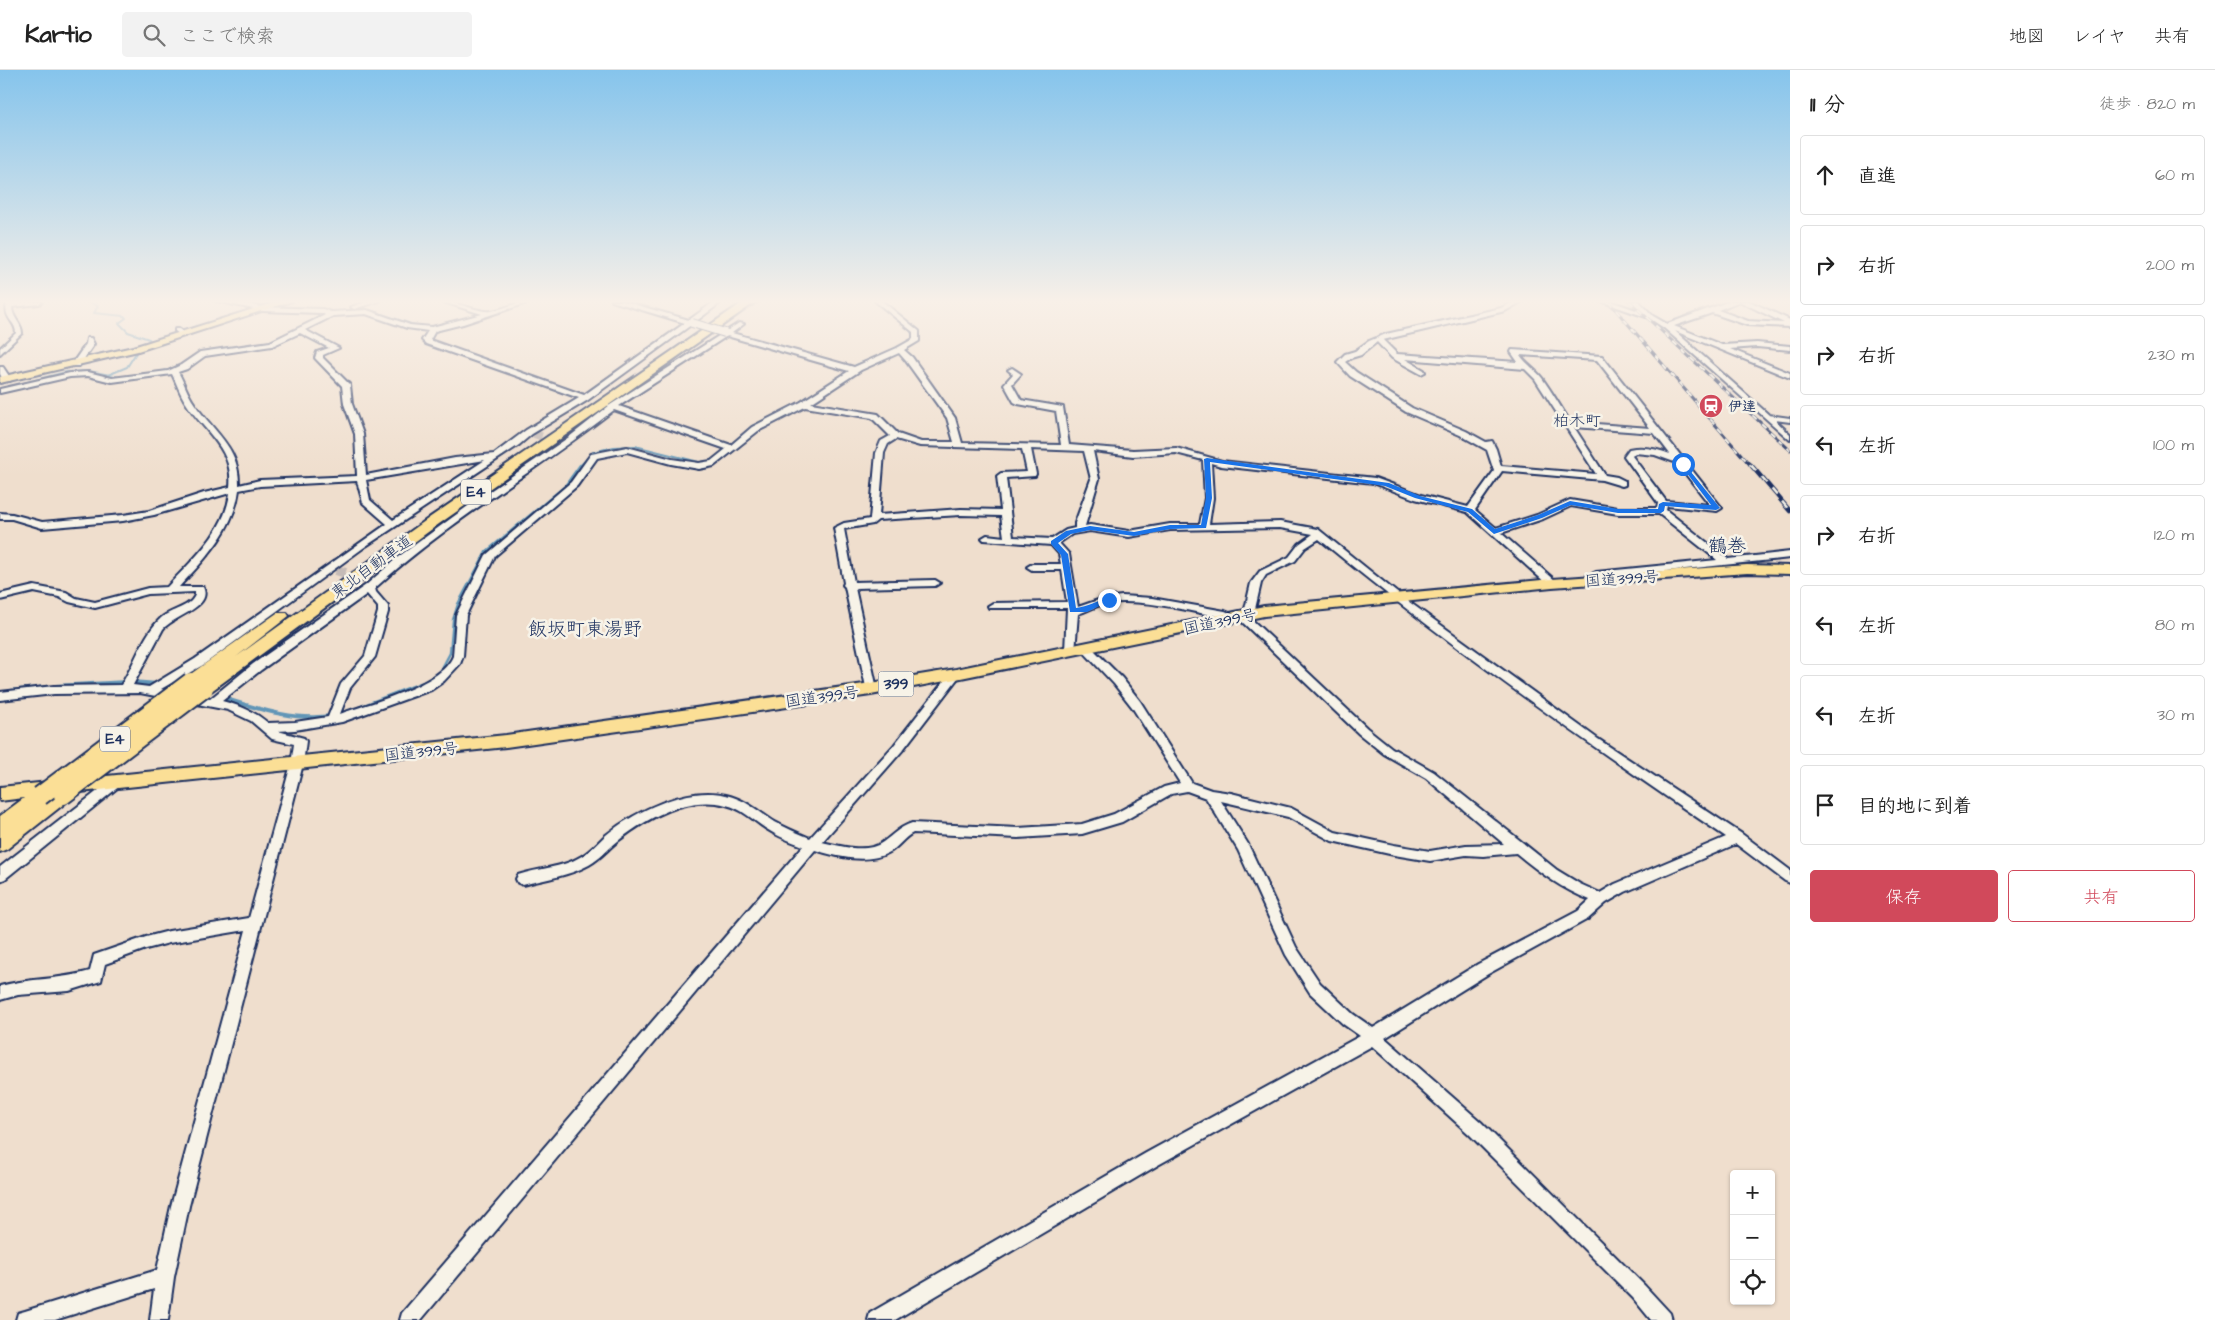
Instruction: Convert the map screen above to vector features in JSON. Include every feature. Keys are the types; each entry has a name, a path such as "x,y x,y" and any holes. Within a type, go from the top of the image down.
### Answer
{"highway":[{"name":"東北自動車道","path":"0,844 197,685 422,518 655,359"},
{"name":"東北自動車道","path":"0,826 197,685 668,359"},
{"name":"国道399号","path":"2,796 506,741 871,689 1078,650 1242,616 1300,607 1552,583 1747,569 1790,570"}],"main road":[{"path":"3,380 91,359"}],"street":[{"path":"76,364 79,359"},
{"path":"0,392 70,375 88,374 112,380 174,371 194,359"},
{"path":"321,359 346,385 348,404 359,434 361,478 366,501 394,524"},
{"path":"475,359 585,398"},
{"path":"153,689 199,662 394,524 585,398 639,359"},
{"path":"218,699 401,559 563,442 685,359"},
{"path":"818,359 852,369"},
{"path":"265,727 295,726 333,717 426,687 448,671 458,656 462,615 491,555 574,484 594,456 627,449 672,461 701,466 719,460 729,447 755,429 804,404 852,369 876,359"},
{"path":"907,359 951,418 959,445"},
{"path":"1344,359 1341,362 1353,374 1408,410 1490,446 1498,472 1470,510"},
{"path":"1400,359 1421,372"},
{"path":"1442,359 1523,365 1528,367 1538,378 1602,477"},
{"path":"1520,359 1523,365"},
{"path":"1494,532 1540,517 1570,503 1618,511 1662,507 1716,508 1600,359"},
{"path":"1703,359 1790,438"},
{"path":"1749,359 1790,376"},
{"path":"0,369 3,380"},
{"path":"1012,370 1017,374 1008,384 1018,402 1060,409 1065,447"},
{"path":"171,589 211,546 230,515 235,488 235,473 231,458 209,425 188,402 180,380 174,371"},
{"path":"804,404 875,416 895,436 920,444 1065,447 1133,453 1176,450 1207,459 1375,481 1418,497 1470,510 1552,583"},
{"path":"614,407 729,447"},
{"path":"1768,418 1790,420"},
{"path":"1568,424 1658,432"},
{"path":"874,518 880,453 884,443 895,436"},
{"path":"1010,540 1001,476 1032,474 1026,446"},
{"path":"1080,529 1080,523 1095,479 1088,448"},
{"path":"1683,464 1655,451 1637,450 1628,453 1629,460 1662,507 1726,562"},
{"path":"0,516 12,515 34,524 42,525 123,518 151,513 207,495 260,483 361,478 455,461 495,456"},
{"path":"1204,527 1209,498 1207,459"},
{"path":"1497,468 1602,477 1614,479 1622,483"},
{"path":"871,689 840,544 840,528 846,525 865,523 874,518 961,512 1006,513"},
{"path":"1054,542 1060,536 1080,529 1090,528 1134,534 1170,527 1280,525 1315,531 1396,598 1594,742 1737,838 1790,877"},
{"path":"1242,616 1250,609 1256,582 1263,574 1292,559 1302,546 1319,534"},
{"path":"987,538 1054,542 1064,554 1078,650 1118,681 1136,704 1188,786"},
{"path":"1584,581 1596,575 1790,555"},
{"path":"1032,567 1066,567"},
{"path":"333,717 345,687 370,657 383,612 383,606 371,594 371,583"},
{"path":"848,585 935,583"},
{"path":"0,597 34,589 62,594 73,600 95,605 140,593 171,589 199,589 200,595 197,602 165,621 128,684"},
{"path":"993,606 1085,610 1100,602 1123,599 1242,616 1362,732 1388,751 1430,775 1552,874 1575,888 1601,899"},
{"path":"409,1320 814,843 898,748 956,674"},
{"path":"0,696 128,684 218,699 231,708 255,718 276,736 300,741 297,764 189,1170 164,1277 159,1320"},
{"path":"0,875 117,782"},
{"path":"523,879 565,869 585,861 647,813 701,799 732,801 749,809 781,831 854,855 871,853 890,846 905,830 912,828 1018,833 1082,829 1118,818 1168,790 1188,786 1210,795 1231,798 1291,813 1332,836 1430,856 1466,850 1483,851 1518,848"},
{"path":"1210,795 1243,848 1291,951 1315,988 1348,1019 1373,1037 1475,1128 1639,1292 1663,1320"},
{"path":"878,1320 1152,1159 1373,1037 1483,969 1583,915 1601,899 1620,888 1737,838"},
{"path":"0,993 18,988 69,984 96,976 99,960 146,943 254,922"},
{"path":"25,1320 164,1277"}],"waterway":[{"path":"109,375 127,367 132,359"},
{"path":"180,366 189,359"},
{"path":"842,375 856,365 870,359"},
{"path":"158,372 174,369"},
{"path":"0,389 66,372 89,371 109,375"},
{"path":"109,375 120,377"},
{"path":"719,455 752,426 782,412"},
{"path":"579,467 593,452 614,447 635,446 703,463"},
{"path":"440,672 450,653 453,620 458,604 486,552 565,486 580,465"},
{"path":"55,686 126,682"},
{"path":"132,682 158,684"},
{"path":"358,708 425,682"},
{"path":"10,691 46,687"},
{"path":"223,698 276,713 303,717 331,716"}],"tunnel":[{"path":"534,434 560,442"},
{"path":"336,570 368,580"}],"railway":[{"path":"1659,359 1752,467"},
{"path":"1692,359 1790,450"},
{"path":"1751,465 1790,511"}],"place":[{"name":"伊達","path":"1711,406"}],"district":[{"name":"柏木町","path":"1577,420"},
{"name":"鶴巻","path":"1727,545"},
{"name":"飯坂町東湯野","path":"585,628"}],"route":[{"path":"1109,600 1096,603 1085,610 1073,611 1064,554 1054,542 1060,536 1069,532 1090,528 1134,534 1170,527 1204,527 1209,498 1207,459 1221,463 1387,484 1418,497 1470,510 1494,532 1540,517 1564,504 1570,503 1618,511 1661,511 1663,504 1716,508 1683,464"}]}
